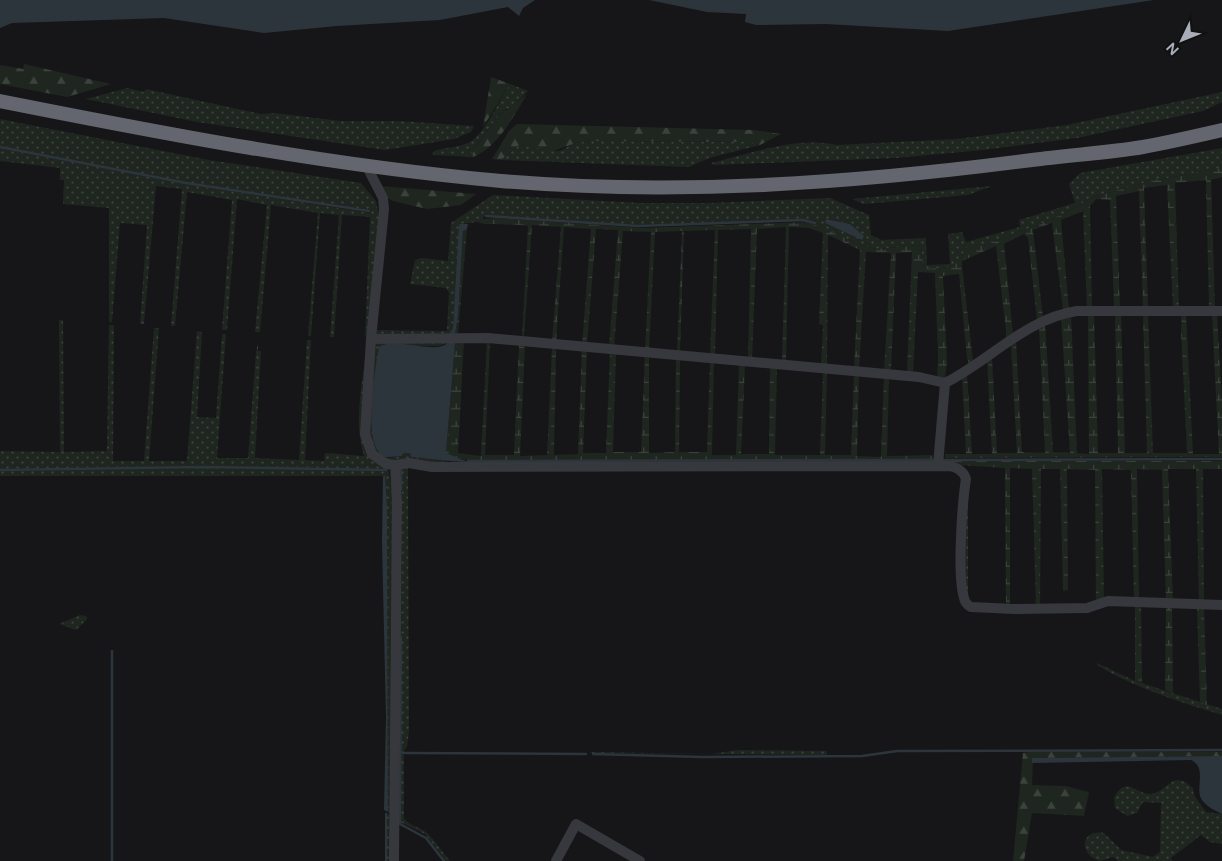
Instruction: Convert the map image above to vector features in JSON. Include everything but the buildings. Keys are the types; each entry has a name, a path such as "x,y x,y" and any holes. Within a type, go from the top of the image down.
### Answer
{"highway":[{"path":"0,101 178,136 366,165 500,181 571,186 691,189 746,187 992,166 1142,147 1222,130"}],"street":[{"path":"366,165 383,198 384,208 371,338 365,434 372,454 378,460 395,465 409,463 432,467 938,465 958,468 966,479 962,552 963,593 964,600 971,607 1014,609 1087,608 1108,601 1222,605"},
{"path":"371,338 488,338 920,377 945,383 1032,328 1061,314 1077,311 1222,311"},
{"path":"938,465 945,383"},
{"path":"394,861 397,604 395,465"},
{"path":"556,861 576,824 640,861"}],"green space":[{"path":"24,64 111,84 67,97 0,84 0,65 23,69"},
{"path":"491,77 510,84 483,127"},
{"path":"510,84 528,91 512,107 502,111 472,151 473,157 432,155 434,151 464,145 474,139 485,126"},
{"path":"127,88 144,92 146,89 261,114 275,113 340,121 400,121 474,126 471,132 454,139 385,150 197,122 86,99"},
{"path":"1222,92 1222,102 1203,111 1077,138 983,150 896,158 714,165 711,163 789,144 821,143 836,145 957,139 1067,125"},
{"path":"527,94 498,138 490,146 473,157 472,151 502,111 507,110"},
{"path":"0,119 209,160 361,183 376,201 379,217 367,334 365,337 370,217 342,215 334,337 330,337 339,215 320,213 311,336 308,336 318,213 271,205 260,332 255,332 267,205 237,199 227,330 222,330 232,200 187,192 175,326 171,326 182,189 156,186 144,324 140,324 147,225 120,223 112,322 109,322 109,208 63,204 64,180 60,180 60,168 0,161 0,148 186,184 370,213 371,210 186,183 0,146"},
{"path":"517,124 754,130 781,134 760,145 748,142 591,141 576,143 553,151 519,145 501,160 492,159 509,131"},
{"path":"591,141 748,142 760,145 709,158 689,167 501,160 519,145 559,151 576,143"},
{"path":"1222,148 1222,168 1151,181 1093,197 1056,218 983,246 968,246 954,267 924,269 921,245 876,249 821,228 816,225 816,222 808,220 638,225 484,216 483,219 477,222 461,224 453,328 449,334 376,336 375,330 447,331 449,293 446,288 410,284 415,260 421,258 448,261 451,223 493,195 641,203 710,203 830,198 869,215 871,235 881,240 926,238 927,265 950,264 948,234 962,232 966,242 1020,227 1019,220 1075,203 1069,184 1080,173","holes":["827,219 850,224 862,239 825,223"]},
{"path":"1222,168 1222,177 1211,180 1215,308 1209,308 1206,180 1175,183 1179,308 1173,308 1167,185 1144,188 1148,308 1143,308 1139,191 1116,196 1120,308 1114,308 1110,200 1096,199 1090,206 1092,308 1087,308 1083,211 1061,220 1069,309 1063,310 1052,223 1033,230 1043,318 1037,320 1028,238 1024,234 1004,244 1013,335 1007,339 996,246 962,261 973,361 969,364 959,274 943,276 947,362 945,378 937,377 935,273 918,272 913,373 907,373 912,252 896,253 891,371 884,371 891,253 866,252 859,369 854,368 860,250 828,235 827,366 821,365 823,325 819,324 823,233 809,228 789,227 786,363 782,362 786,227 757,229 752,360 748,359 751,229 718,230 715,356 710,356 715,230 684,231 680,353 677,353 682,231 655,232 649,351 645,350 651,232 623,231 614,348 609,347 618,230 596,229 587,345 582,345 591,229 564,227 556,342 552,342 561,227 532,225 524,338 522,338 528,226 477,222 483,219 499,218 642,228 809,222 864,246 876,249 921,245 924,269 953,267 968,246 983,246 1056,218 1093,197 1151,181"},
{"path":"380,186 476,194 461,205 427,209 393,201 386,197"},
{"path":"992,186 968,195 864,204 852,199"},
{"path":"467,229 458,334 455,334 458,317 463,230"},
{"path":"1094,313 1098,453 1118,453 1115,313 1121,313 1125,453 1147,453 1143,313 1148,313 1153,453 1187,453 1181,331 1182,313 1186,313 1193,454 1219,454 1212,315 1217,314 1222,402 1222,457 945,458 945,454 966,454 962,376 967,373 972,454 992,454 987,360 992,357 997,453 1017,453 1011,345 1016,341 1022,452 1045,453 1039,326 1045,323 1053,452 1070,453 1061,317 1071,315 1077,453 1089,454 1088,314"},
{"path":"59,320 63,320 64,452 107,451 109,325 114,325 113,461 144,461 154,328 159,328 149,461 187,461 197,331 202,332 197,417 216,418 222,334 226,334 217,458 248,458 258,343 258,351 261,351 255,458 299,460 307,340 311,340 305,460 324,461 325,453 364,456 359,432 359,408 365,360 367,360 364,441 388,467 393,497 391,815 388,812 387,506 383,476 0,476 0,471 203,468 386,469 203,466 0,469 0,451 60,452"},
{"path":"464,340 458,453 481,456 487,341 490,341 485,455 514,455 519,344 525,345 520,456 547,455 552,347 556,348 554,455 578,454 582,349 587,350 583,453 606,453 610,352 616,353 613,452 641,452 645,355 649,356 649,453 675,452 676,358 680,359 679,452 707,452 710,361 714,361 712,455 736,455 739,364 745,365 741,454 769,454 770,367 777,367 775,455 820,455 823,372 827,372 825,455 851,455 854,373 859,374 857,456 881,457 884,376 889,377 887,456 933,455 932,460 478,461 457,459 446,453 455,343"},
{"path":"458,341 438,346 379,347 374,383 379,452 377,458 369,443 374,344"},
{"path":"401,453 410,453 411,457 430,458 448,462 392,462 382,456 387,458 401,456"},
{"path":"941,460 1222,461 1222,469 1203,469 1204,602 1199,602 1196,469 1168,469 1173,601 1166,601 1162,470 1137,469 1139,600 1134,600 1131,470 1102,469 1104,600 1096,603 1095,470 1067,469 1068,590 1063,591 1060,469 1041,469 1040,607 1036,607 1032,469 1010,468 1010,607 1006,607 1005,468 944,464"},
{"path":"933,461 931,462 448,462"},
{"path":"408,467 409,732 407,746 404,751 404,818 427,833 450,861 446,861 425,834 400,822 402,468"},
{"path":"968,493 968,598 965,598 964,537"},
{"path":"1135,606 1141,606 1142,683 1135,681"},
{"path":"1166,607 1172,607 1173,693 1165,690"},
{"path":"1197,607 1204,607 1207,705 1200,702"},
{"path":"80,615 86,616 87,619 76,630 59,624"},
{"path":"1097,663 1135,681 1222,709 1222,715 1142,688 1097,665"},
{"path":"738,750 827,751 827,755 593,753 590,752 712,754"},
{"path":"1037,751 1222,752 1222,756 1033,758 1032,785 1065,786 1089,792 1084,816 1032,813 1024,861 1013,861 1023,753"},
{"path":"1176,780 1184,781 1193,788 1194,795 1206,812 1222,814 1222,844 1210,842 1201,835 1171,858 1172,861 1118,861 1113,857 1100,861 1088,854 1085,848 1086,839 1096,833 1104,833 1121,850 1153,857 1160,852 1161,803 1143,802 1137,813 1127,816 1115,808 1114,798 1124,787 1149,794 1158,792"},
{"path":"387,813 391,816 390,861 387,861"}],"shaded area":[{"path":"0,0 535,0 523,8 519,16 508,7 440,20 337,26 264,33 164,18 12,23 0,28"},
{"path":"649,0 1154,0 948,31 826,24 756,25 745,22 746,14 707,12"},
{"path":"826,219 850,224 864,236 862,240 825,223"},
{"path":"468,224 467,229 463,231 458,317 455,334 449,334 453,328 459,225"},
{"path":"395,343 434,347 455,343 446,453 468,462 411,457 410,453 402,453 402,456 377,458 379,452 372,432 371,418 373,385 379,347"},
{"path":"383,476 385,476 387,506 388,812 384,810 386,718 382,543"},
{"path":"1222,756 1222,814 1209,807 1201,799 1199,791 1200,771 1196,763 1191,760 1032,763 1032,758"},
{"path":"385,813 387,813 387,861 385,861"}],"waterway":[{"path":"0,147 186,183 369,211"},
{"path":"486,216 638,226 803,220 815,223"},
{"path":"944,460 1222,459"},
{"path":"468,461 934,460"},
{"path":"0,470 203,467 386,470"},
{"path":"401,470 401,489"},
{"path":"401,637 400,824 426,838 444,861"},
{"path":"112,651 112,861"},
{"path":"593,754 703,757 862,756 897,751 1222,750"},
{"path":"404,753 586,754"}]}
